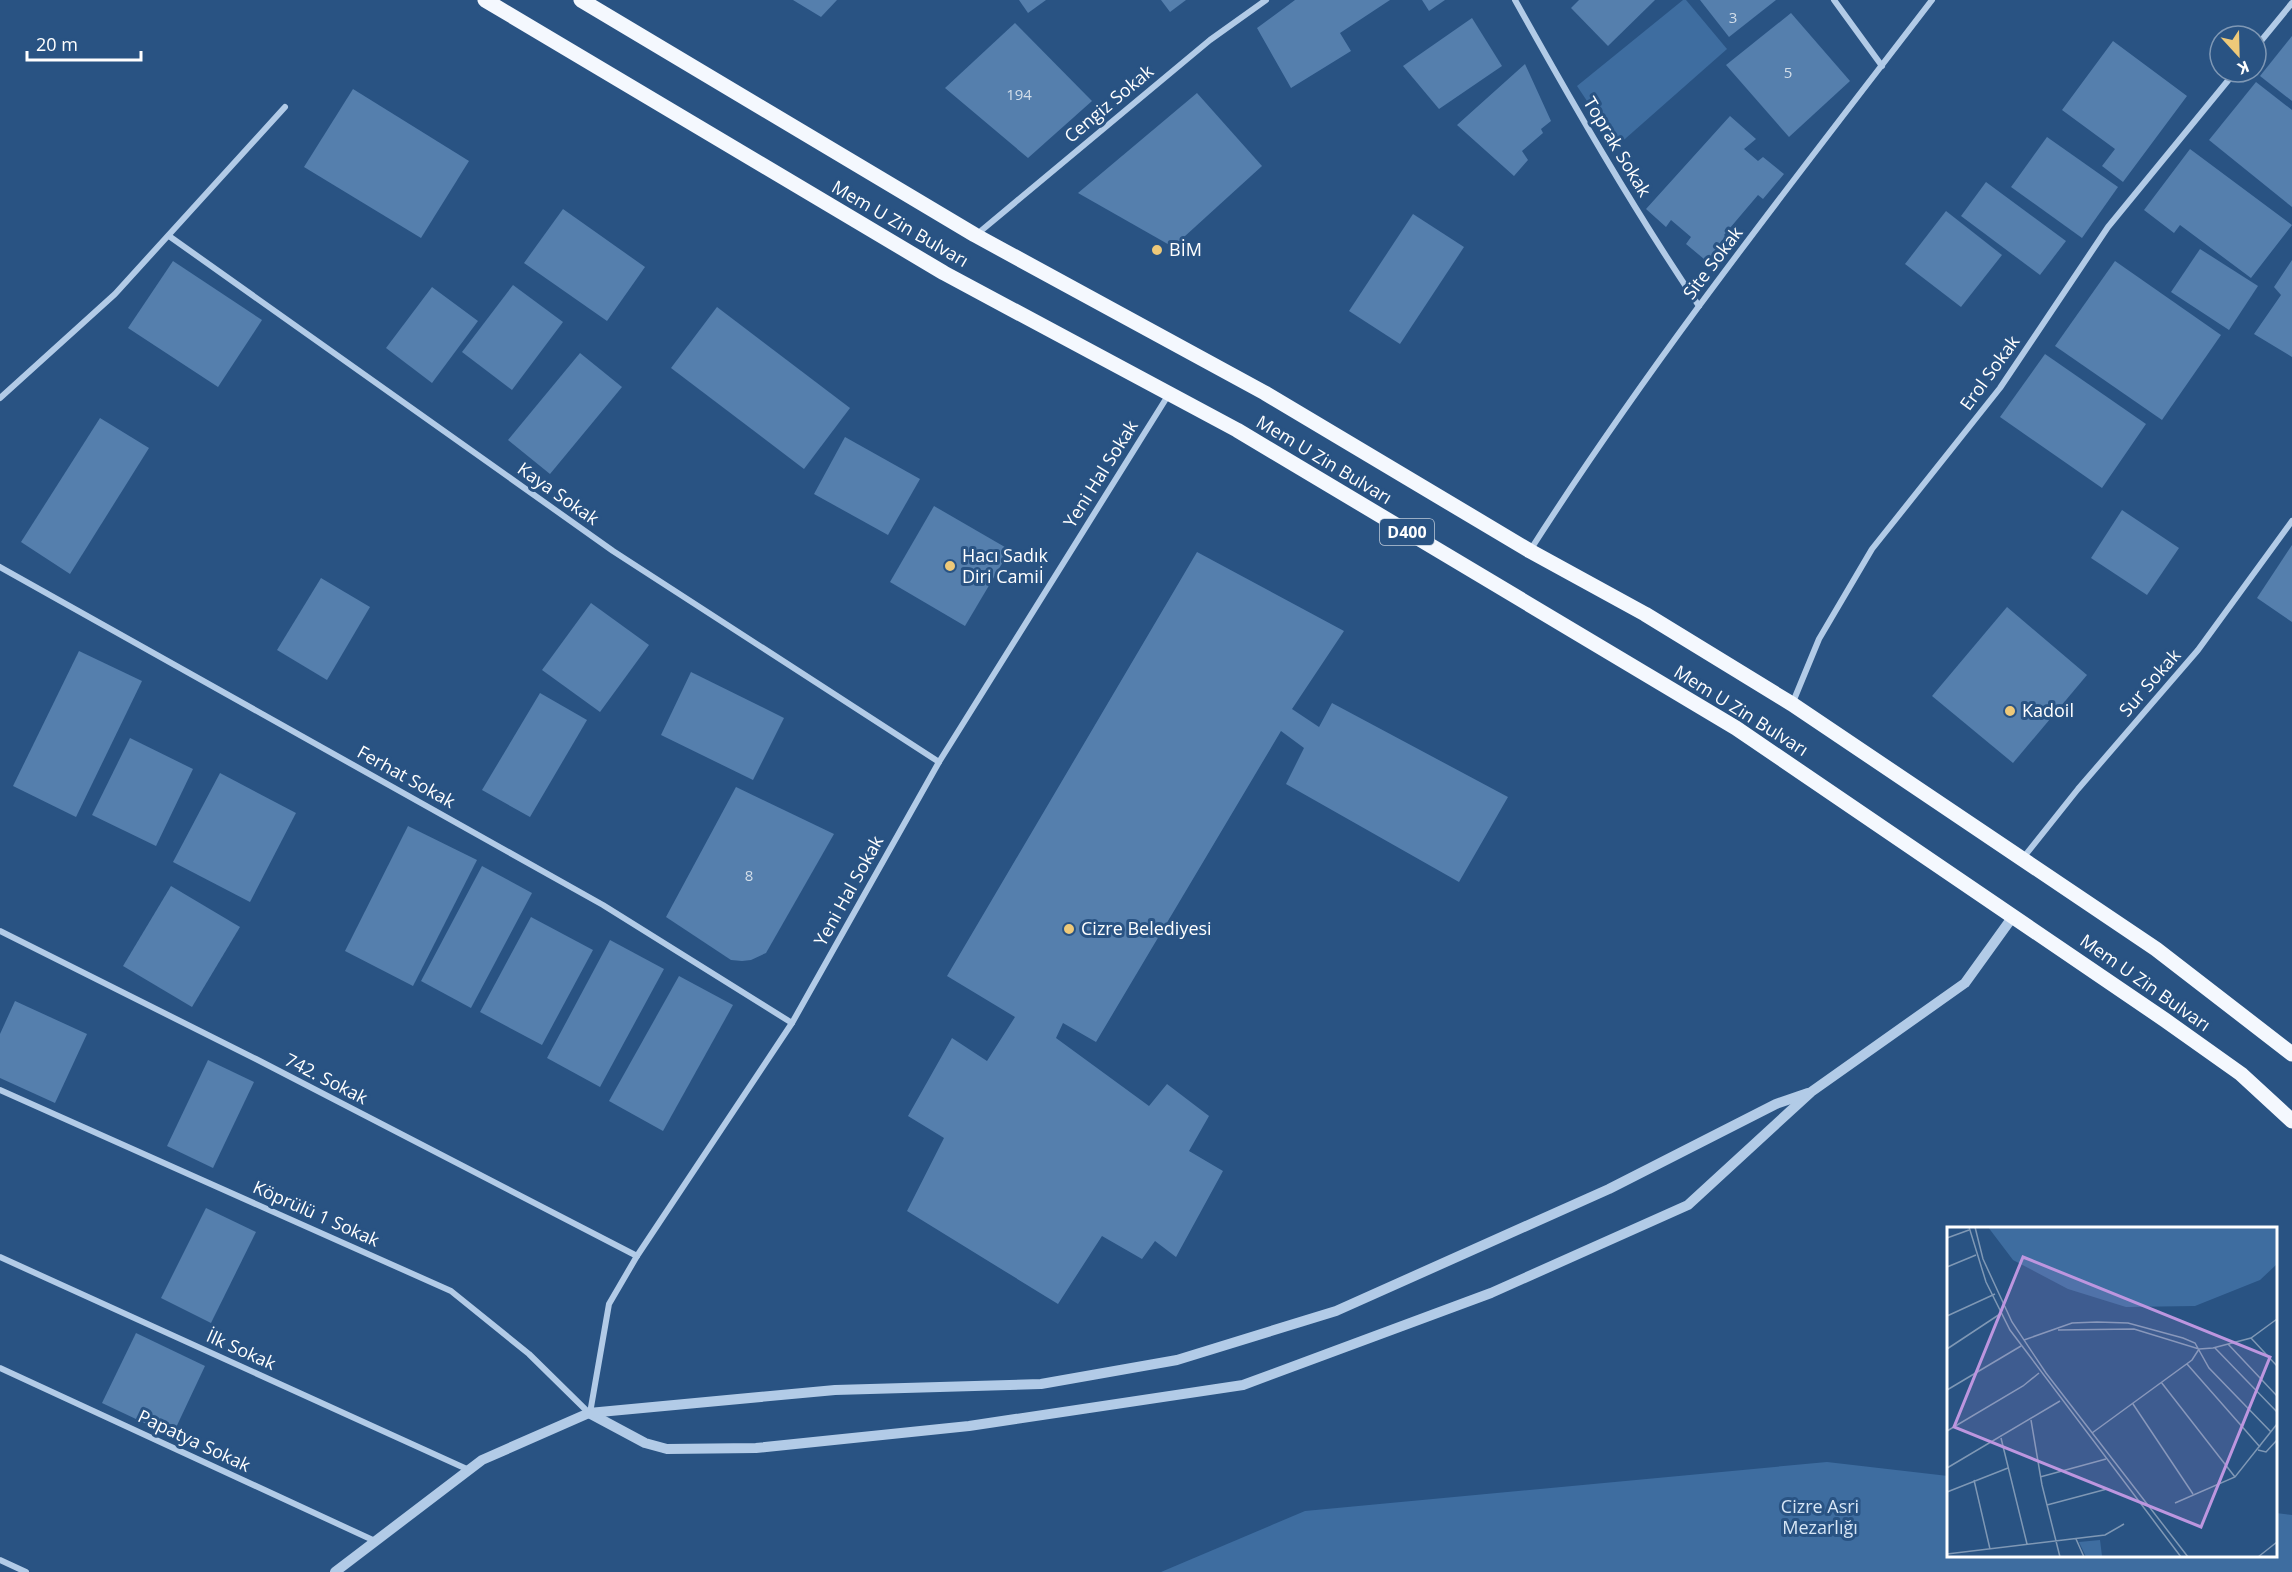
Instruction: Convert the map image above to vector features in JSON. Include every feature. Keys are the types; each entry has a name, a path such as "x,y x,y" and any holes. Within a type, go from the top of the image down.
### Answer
{"main road":[{"name":"Mem U Zin Bulvarı","path":"485,0 944,273 1237,430 1736,728 2014,915 2241,1074 2292,1121"},
{"name":"Mem U Zin Bulvarı","path":"581,0 975,235 1265,393 1530,551 1645,614 1792,704 2156,949 2291,1049"}],"street":[{"name":"Cengiz Sokak","path":"975,235 1210,40 1266,0"},
{"name":"Toprak Sokak","path":"1515,0 1586,127 1668,261 1699,306"},
{"path":"1834,0 1882,66"},
{"name":"Site Sokak","path":"1530,551 1571,487 1699,306 1932,0"},
{"path":"2268,32 2292,3"},
{"name":"Erol Sokak","path":"1792,704 1819,639 1872,549 2000,388 2108,227 2225,84"},
{"path":"0,398 115,294 285,106"},
{"name":"Kaya Sokak","path":"169,236 613,551 939,762"},
{"name":"Yeni Hal Sokak","path":"589,1413 609,1304 637,1256 792,1023 939,762 1169,394"},
{"name":"Sur Sokak","path":"2023,858 2078,789 2198,650 2292,521"},
{"name":"Ferhat Sokak","path":"0,567 603,905 792,1023"},
{"path":"589,1413 645,1443 667,1449 756,1448 969,1426 1243,1385 1491,1293 1688,1205 1811,1092 1965,983 2014,915"},
{"name":"742. Sokak","path":"0,931 256,1059 637,1256"},
{"name":"Köprülü 1 Sokak","path":"0,1090 451,1291 529,1354 589,1413"},
{"path":"335,1572 482,1460 589,1413 835,1390 1041,1384 1177,1360 1336,1311 1609,1189 1776,1104 1811,1092"},
{"name":"İlk Sokak","path":"0,1257 469,1470"},
{"name":"Papatya Sokak","path":"0,1368 376,1541"},
{"path":"0,1560 26,1572"}],"green space":[{"path":"1683,0 1686,0 1727,49 1617,146 1577,86"},
{"name":"Cizre Asri Mezarlığı","path":"1827,1462 1947,1476 1947,1557 2277,1557 2277,1513 2292,1515 2292,1572 1161,1572 1305,1511"}],"building":[{"path":"793,0 837,0 821,17"},
{"path":"1019,0 1046,0 1028,13"},
{"path":"1161,0 1186,0 1170,12"},
{"path":"1295,0 1390,0 1340,33 1351,51 1291,88 1257,28"},
{"path":"1422,0 1445,0 1429,11"},
{"path":"1579,0 1655,0 1608,46 1571,8"},
{"path":"1700,0 1776,0 1729,37"},
{"path":"1791,13 1850,81 1789,137 1726,65"},
{"path":"1472,18 1502,66 1439,109 1403,66"},
{"path":"1015,23 1092,101 1028,158 945,88"},
{"path":"2292,36 2292,101 2268,82 2268,66"},
{"path":"2113,41 2187,96 2123,182 2102,166 2115,149 2062,110"},
{"path":"1525,64 1551,121 1541,129 1543,133 1522,151 1528,160 1514,176 1457,125"},
{"path":"2254,84 2259,84 2292,110 2292,207 2209,140"},
{"path":"353,89 469,161 421,238 304,167"},
{"path":"1197,93 1262,166 1173,247 1078,193"},
{"path":"1730,116 1756,139 1744,149 1758,161 1763,157 1784,174 1763,199 1758,195 1724,235 1730,241 1710,264 1686,244 1691,237 1671,220 1666,227 1646,209"},
{"path":"2047,137 2118,187 2082,238 2011,187"},
{"path":"2190,149 2292,225 2251,278 2180,225 2174,233 2144,210"},
{"path":"1986,182 2066,241 2040,275 1961,216"},
{"path":"563,209 645,267 607,321 524,263"},
{"path":"1946,211 2002,255 1961,307 1905,264"},
{"path":"1413,214 1464,247 1400,344 1349,311"},
{"path":"2200,249 2258,286 2229,330 2171,292"},
{"path":"2292,260 2292,357 2254,334 2281,295 2274,287"},
{"path":"173,261 262,320 218,387 128,328"},
{"path":"2115,261 2221,335 2162,420 2055,346"},
{"path":"513,285 563,322 512,390 462,352"},
{"path":"432,287 478,321 432,383 386,348"},
{"path":"717,307 850,408 804,469 671,368"},
{"path":"580,353 622,387 550,474 508,440"},
{"path":"2045,354 2146,424 2102,488 2000,417"},
{"path":"100,418 149,448 70,574 21,542"},
{"path":"845,437 920,479 888,535 814,494"},
{"name":"Hacı Sadık Diri Camiİ","path":"934,506 1010,550 965,626 890,582"},
{"path":"2122,510 2179,548 2147,595 2091,558"},
{"path":"2292,545 2292,622 2257,598"},
{"name":"Cizre Belediyesi","path":"1197,552 1344,631 1292,709 1319,727 1332,703 1508,797 1459,882 1286,784 1304,748 1281,731 1096,1042 1063,1023 1056,1038 1149,1106 1167,1084 1209,1116 1189,1151 1223,1171 1176,1257 1155,1241 1142,1259 1102,1236 1058,1304 907,1211 944,1138 908,1116 952,1038 987,1061 1015,1017 947,976"},
{"path":"321,578 370,607 327,680 277,650"},
{"path":"591,603 649,645 600,712 542,670"},
{"path":"2007,607 2087,675 2013,763 1932,696"},
{"path":"79,651 142,681 76,817 13,786"},
{"path":"691,672 784,718 753,780 661,735"},
{"path":"540,693 587,720 530,817 482,790"},
{"path":"130,738 193,769 156,846 92,815"},
{"path":"220,773 296,813 250,902 173,862"},
{"path":"736,787 834,834 766,953 751,960 742,961 731,960 666,917"},
{"path":"408,826 477,860 413,986 345,951"},
{"path":"482,866 532,893 471,1008 421,981"},
{"path":"171,886 240,927 192,1007 123,966"},
{"path":"531,917 593,950 542,1045 480,1012"},
{"path":"610,940 664,969 600,1087 547,1058"},
{"path":"679,976 733,1005 663,1131 609,1101"},
{"path":"15,1001 87,1034 55,1103 0,1078 0,1034"},
{"path":"208,1060 254,1082 213,1168 167,1146"},
{"path":"206,1208 256,1232 211,1323 161,1298"},
{"path":"136,1333 205,1366 172,1436 102,1403"}],"place":[{"name":"BİM","path":"1157,250"},
{"name":"Hacı Sadık Diri Camiİ","path":"950,566"},
{"name":"Kadoil","path":"2010,711"},
{"name":"Cizre Belediyesi","path":"1069,929"}]}
